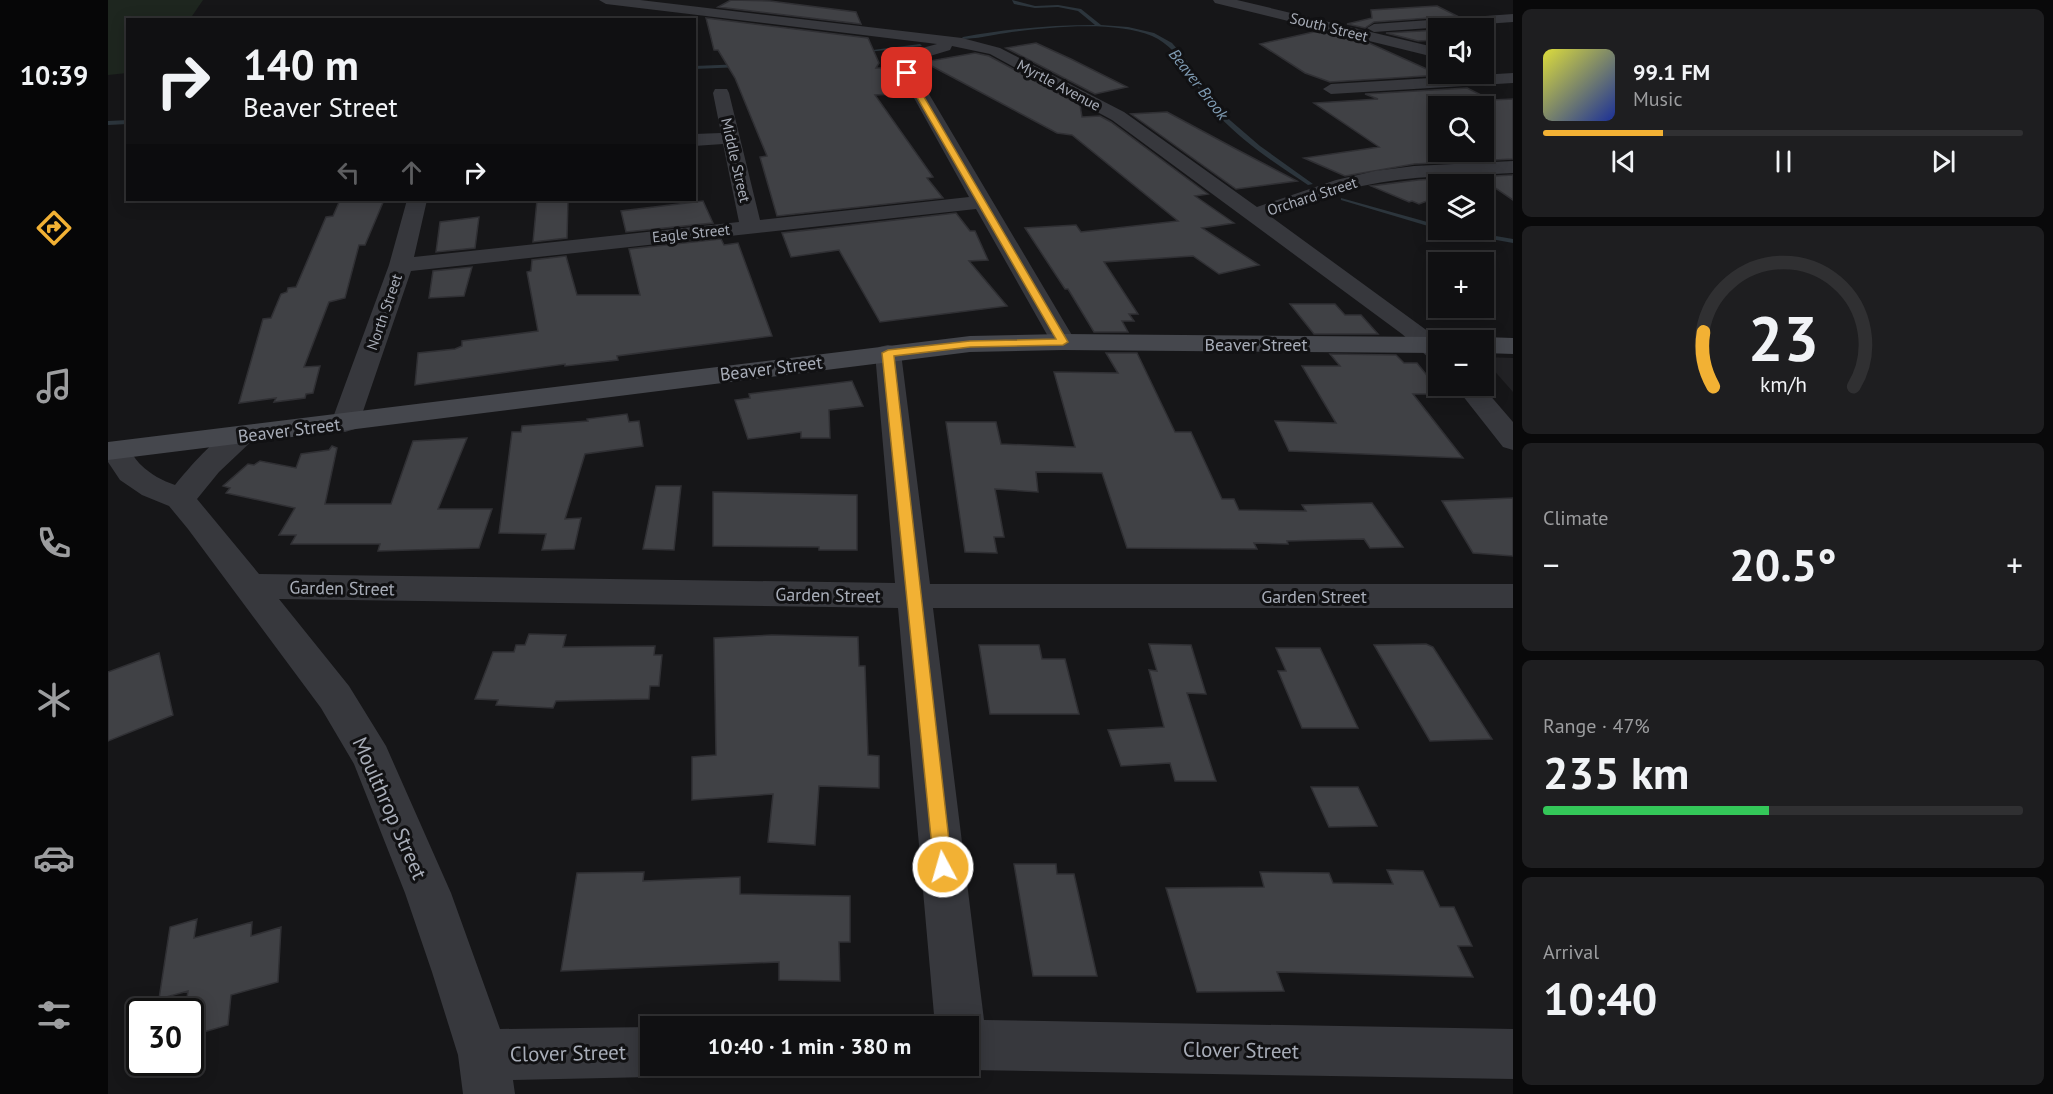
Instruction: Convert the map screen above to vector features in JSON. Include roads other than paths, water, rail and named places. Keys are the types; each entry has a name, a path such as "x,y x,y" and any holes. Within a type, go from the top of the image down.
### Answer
{"street":[{"name":"Myrtle Avenue","path":"614,0 759,20 962,43 995,51 1118,116 1428,341"},
{"name":"South Street","path":"1220,0 1428,51"},
{"path":"1341,30 1513,18"},
{"path":"696,26 759,20"},
{"path":"962,43 906,57 902,62 1063,342"},
{"path":"1494,67 1513,72"},
{"path":"1331,89 1513,78"},
{"name":"Middle Street","path":"721,93 751,226"},
{"path":"696,141 730,138"},
{"name":"Orchard Street","path":"1254,214 1280,208 1340,186 1377,177 1513,167"},
{"name":"North Street","path":"345,423 401,266 417,201"},
{"name":"Eagle Street","path":"401,266 982,202"},
{"name":"Beaver Street","path":"112,451 970,344 1063,342 1428,347"},
{"path":"1494,345 1513,346"},
{"path":"888,353 959,1016"},
{"path":"1476,396 1513,441"},
{"path":"180,499 208,465 242,436"},
{"name":"Moulthrop Street","path":"112,451 131,473 153,488 180,499 251,586 334,697 372,758 428,893 487,1074"},
{"name":"Garden Street","path":"251,586 913,596 1513,596"},
{"name":"Clover Street","path":"979,1046 1513,1054"},
{"name":"Clover Street","path":"487,1074 640,1053"}],"waterway":[{"path":"1014,0 1016,3 1035,7 1058,6 1079,10 1100,26"},
{"name":"Beaver Brook","path":"963,38 1039,28 1100,26"},
{"name":"Beaver Brook","path":"1100,26 1152,34 1170,44 1187,65 1205,97 1222,116 1258,147 1310,184"},
{"name":"Beaver Brook","path":"859,52 920,45"},
{"name":"Beaver Brook","path":"696,68 742,65"},
{"name":"Beaver Brook","path":"108,123 126,122"},
{"name":"Beaver Brook","path":"1343,199 1428,224"},
{"name":"Beaver Brook","path":"1494,238 1513,241"}]}
